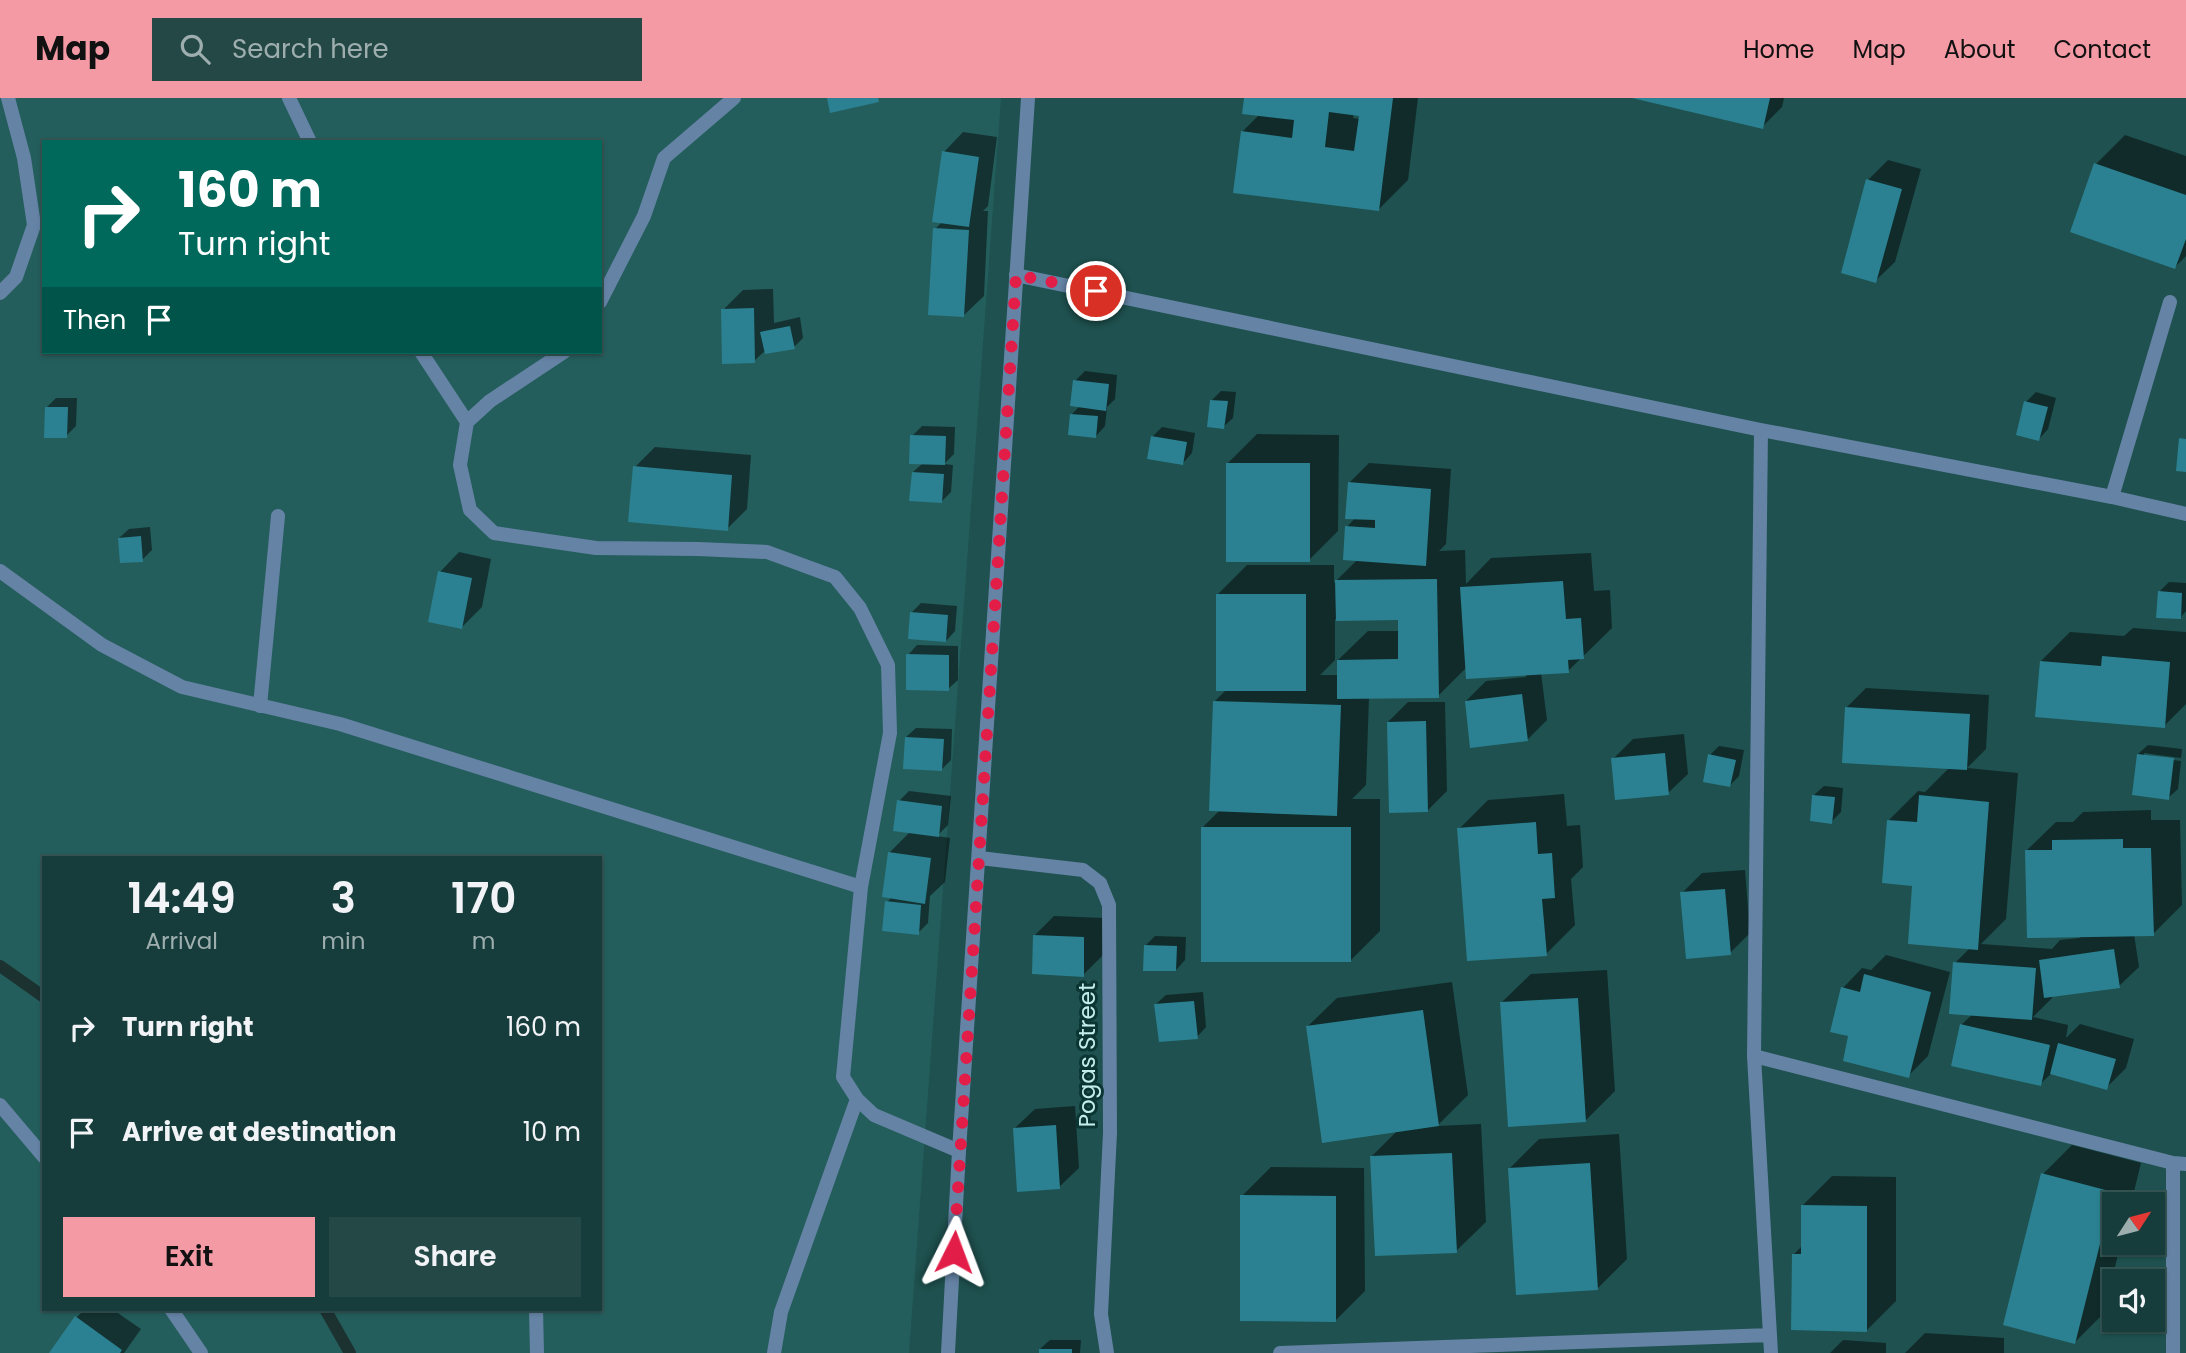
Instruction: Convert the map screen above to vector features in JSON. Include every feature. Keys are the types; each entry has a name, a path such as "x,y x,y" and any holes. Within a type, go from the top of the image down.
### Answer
{"street":[{"path":"0,293 16,277 34,225 24,158 8,98"},
{"path":"289,98 309,140"},
{"path":"602,298 644,216 664,158 734,98"},
{"path":"948,1353 1028,98"},
{"path":"1016,275 1761,430 2112,497 2186,514"},
{"path":"2112,497 2170,302"},
{"path":"422,354 467,422"},
{"path":"561,354 490,401 467,422 460,465 470,510 494,533 596,548 767,552 835,577 860,608 888,665 890,733 861,887 843,1077 857,1099 874,1115 959,1151"},
{"path":"1761,430 1754,1056 1771,1353"},
{"path":"260,706 278,516"},
{"path":"0,571 102,645 181,687 340,724 861,887"},
{"name":"Pogas Street","path":"979,858 1083,870 1100,883 1109,905 1110,1133 1101,1314 1107,1353"},
{"path":"1754,1056 2180,1164 2173,1353"},
{"path":"774,1353 781,1312 857,1099"},
{"path":"0,1105 42,1155"},
{"path":"172,1311 201,1353"},
{"path":"536,1311 537,1353"},
{"path":"1280,1353 1770,1335"}],"shaded area":[{"path":"0,98 1001,98 909,1353 0,1353"}],"building":[{"path":"827,98 878,98 879,102 830,113"},
{"path":"1244,98 1393,98 1379,211 1233,193 1241,131 1292,138 1294,120 1242,114","holes":["1329,112 1359,116 1354,151 1325,147"]},
{"path":"1632,98 1770,98 1763,129"},
{"path":"942,151 979,157 969,227 932,222"},
{"path":"2094,163 2186,195 2186,239 2175,269 2070,232"},
{"path":"1866,179 1902,189 1876,283 1841,273"},
{"path":"933,228 969,230 964,317 928,315"},
{"path":"754,308 755,363 722,364 721,309"},
{"path":"790,326 795,349 765,354 760,332"},
{"path":"1073,380 1109,384 1106,411 1070,406"},
{"path":"1210,400 1228,401 1224,429 1207,427"},
{"path":"2024,401 2048,407 2039,441 2016,435"},
{"path":"45,407 68,407 67,438 44,438"},
{"path":"1070,414 1098,416 1096,438 1068,435"},
{"path":"910,435 946,436 945,465 909,464"},
{"path":"1151,436 1187,442 1183,465 1147,459"},
{"path":"2179,438 2186,439 2186,472 2176,471"},
{"path":"1226,463 1310,463 1310,562 1226,562"},
{"path":"633,466 732,475 728,531 628,522"},
{"path":"912,472 944,474 942,503 909,501"},
{"path":"1348,482 1431,489 1426,566 1343,560 1345,526 1375,528 1375,520 1345,519"},
{"path":"141,536 143,562 120,563 118,538"},
{"path":"438,571 472,578 462,629 428,622"},
{"path":"1437,579 1439,698 1337,699 1337,660 1398,659 1398,620 1336,621 1335,580"},
{"path":"1563,581 1566,619 1581,618 1584,659 1568,660 1569,673 1466,679 1460,587"},
{"path":"2158,591 2182,593 2181,619 2156,618"},
{"path":"1216,594 1306,594 1306,691 1216,691"},
{"path":"910,612 948,615 946,642 908,639"},
{"path":"906,654 949,655 949,691 906,690"},
{"path":"2102,656 2170,662 2165,728 2035,717 2040,661 2101,666"},
{"path":"1522,694 1528,741 1470,748 1465,701"},
{"path":"1213,701 1341,705 1337,816 1209,811"},
{"path":"1845,707 1970,714 1967,770 1842,763"},
{"path":"1426,721 1428,812 1389,813 1387,722"},
{"path":"905,737 944,739 942,771 903,769"},
{"path":"1665,753 1669,795 1615,800 1611,758"},
{"path":"1708,754 1736,760 1730,787 1703,782"},
{"path":"2137,754 2174,758 2169,800 2132,795"},
{"path":"1812,795 1835,797 1832,824 1810,821"},
{"path":"1919,795 1989,802 1978,950 1908,944 1912,886 1882,883 1887,820 1917,822"},
{"path":"897,800 942,806 939,837 893,831"},
{"path":"1536,822 1538,854 1552,853 1555,898 1542,899 1547,956 1467,961 1457,828"},
{"path":"1201,827 1351,827 1351,962 1201,962"},
{"path":"2123,839 2123,848 2151,848 2154,936 2027,938 2025,850 2052,850 2052,840"},
{"path":"888,852 931,858 925,904 882,897"},
{"path":"1725,889 1731,955 1686,959 1680,892"},
{"path":"885,901 921,905 919,935 882,931"},
{"path":"1033,935 1084,937 1084,977 1032,974"},
{"path":"1144,945 1177,946 1176,971 1143,971"},
{"path":"2114,949 2120,988 2044,998 2039,960"},
{"path":"1953,962 2036,968 2032,1020 1949,1014"},
{"path":"1864,974 1931,992 1909,1078 1843,1061 1848,1036 1830,1032 1841,987 1860,992"},
{"path":"1578,998 1586,1122 1508,1127 1500,1002"},
{"path":"1194,1001 1198,1039 1159,1042 1154,1004"},
{"path":"1423,1010 1439,1126 1322,1143 1306,1026"},
{"path":"1960,1024 2050,1045 2041,1086 1951,1066"},
{"path":"2058,1043 2116,1059 2107,1090 2050,1074"},
{"path":"1056,1125 1060,1189 1017,1192 1013,1128"},
{"path":"1452,1153 1457,1253 1375,1256 1370,1156"},
{"path":"1590,1163 1598,1290 1516,1295 1508,1168"},
{"path":"2041,1173 2113,1192 2102,1192 2102,1236 2075,1344 2003,1325"},
{"path":"1240,1195 1336,1196 1336,1322 1240,1321"},
{"path":"1801,1205 1867,1206 1867,1332 1791,1330 1792,1254 1801,1254"},
{"path":"75,1316 122,1350 120,1353 49,1353"},
{"path":"1039,1349 1072,1349 1072,1353 1039,1353"}],"waterway":[{"path":"0,966 42,996"},
{"path":"326,1311 350,1353"}],"route":[{"path":"954,1252 1016,275 1096,291"}]}
